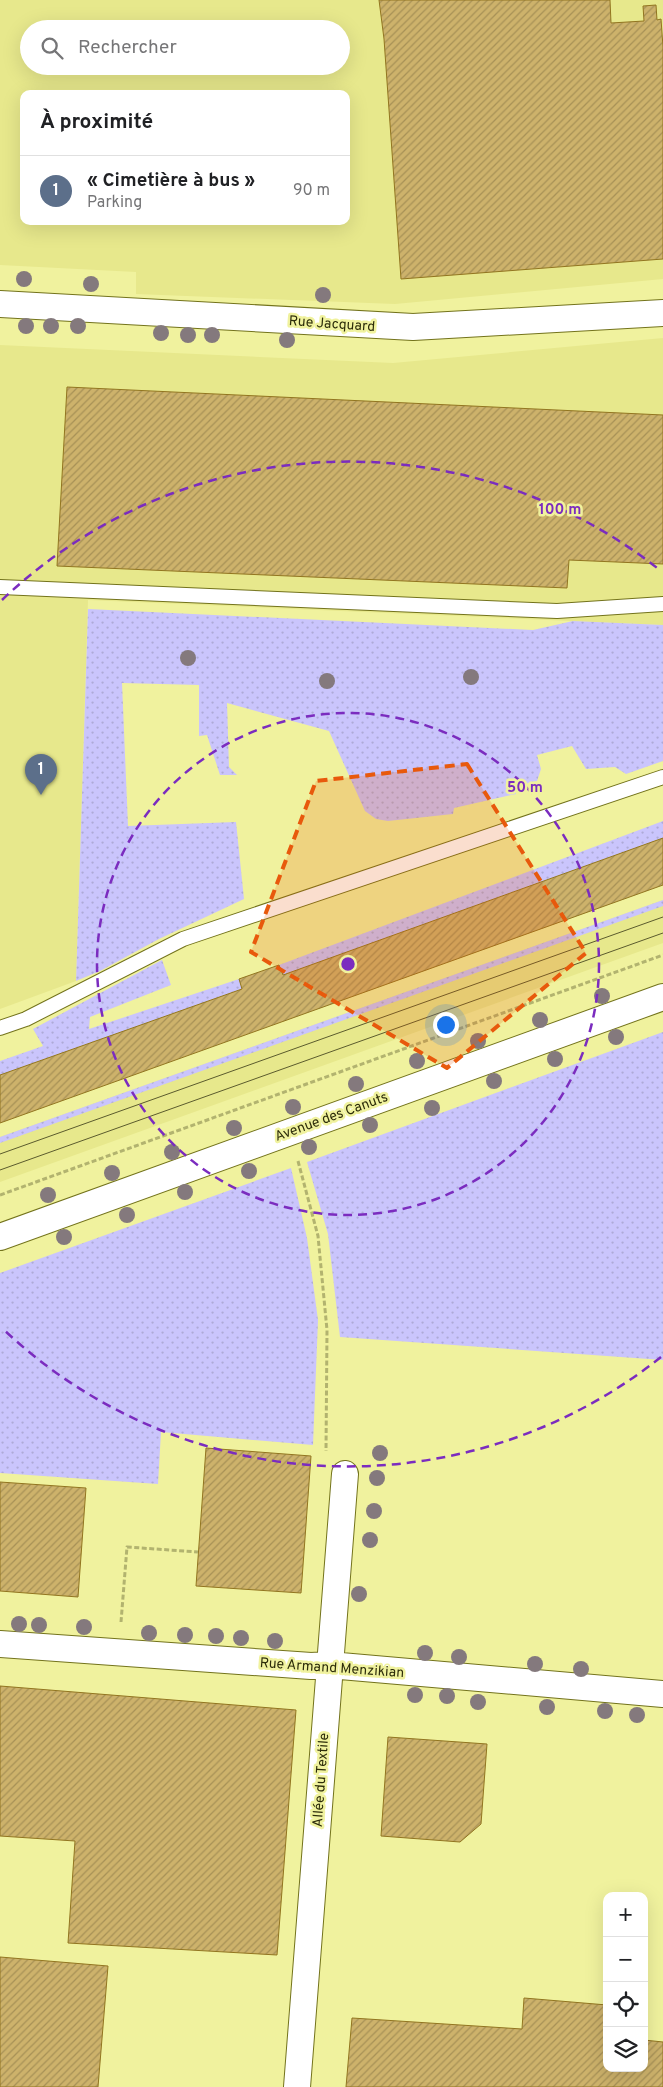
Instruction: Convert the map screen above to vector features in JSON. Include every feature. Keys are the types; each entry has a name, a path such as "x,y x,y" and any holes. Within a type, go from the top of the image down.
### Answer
{"street":[{"name":"Rue Jacquard","path":"0,304 413,327 663,313"},
{"name":"Avenue des Canuts","path":"0,1237 663,997"},
{"name":"Allée du Textile","path":"297,2087 329,1665 346,1474"},
{"name":"Rue Armand Menzikian","path":"0,1644 311,1666 329,1665 663,1694"}],"lane":[{"path":"0,587 556,610 663,604"},
{"path":"0,1028 26,1019 183,939 663,777"}],"path":[{"path":"0,1195 663,955"},
{"path":"298,1161 318,1236 328,1330 326,1452 346,1474"},
{"path":"119,1653 126,1547 198,1552"}],"highlighted area":[{"path":"467,764 586,953 447,1068 251,952 316,781"}],"shaded area":[{"path":"0,0 663,0 663,279 395,304 136,294 136,272 0,265"},
{"path":"663,338 663,625 88,600 76,981 0,1009 0,345 393,363"},
{"path":"88,609 533,630 573,621 663,625 663,761 626,774 615,767 586,769 572,746 537,755 541,769 537,781 516,786 516,794 454,808 453,814 388,821 376,819 365,811 329,731 227,703 229,767 237,775 220,775 207,735 199,736 199,685 122,683 128,826 236,822 244,899 159,939 100,971 76,981"},
{"path":"663,821 663,838 283,975 279,965"},
{"path":"663,900 663,943 0,1182 0,1137"},
{"path":"663,900 663,906 0,1143 0,1137"},
{"path":"162,960 171,985 90,1017 89,1029 239,979 242,989 0,1075 0,1061 43,1046 33,1029"},
{"path":"663,1032 663,1360 340,1337 328,1234 307,1162"},
{"path":"291,1168 307,1238 318,1320 313,1445 161,1432 158,1484 0,1473 0,1273"}],"building":[{"path":"379,0 610,0 611,23 644,21 643,6 656,5 657,20 661,19 663,47 663,259 401,279 384,39"},
{"path":"67,387 663,415 663,564 569,560 567,588 57,566"},
{"path":"663,838 663,885 0,1123 0,1075 242,989 239,979 279,965 283,975"},
{"path":"206,1448 311,1456 301,1593 196,1586"},
{"path":"0,1482 86,1488 78,1597 0,1591"},
{"path":"0,1686 296,1710 277,1955 68,1943 75,1841 0,1836"},
{"path":"388,1737 487,1744 481,1824 460,1842 381,1836"},
{"path":"0,1957 108,1966 98,2087 0,2087"},
{"path":"524,1998 603,2005 603,2072 648,2072 648,2040 663,2042 663,2087 346,2087 352,2018 522,2029"}],"tram line":[{"path":"0,1154 663,917"},
{"path":"0,1170 663,933"}],"place":[{"name":"« Cimetière à bus »","path":"41,795"}]}
